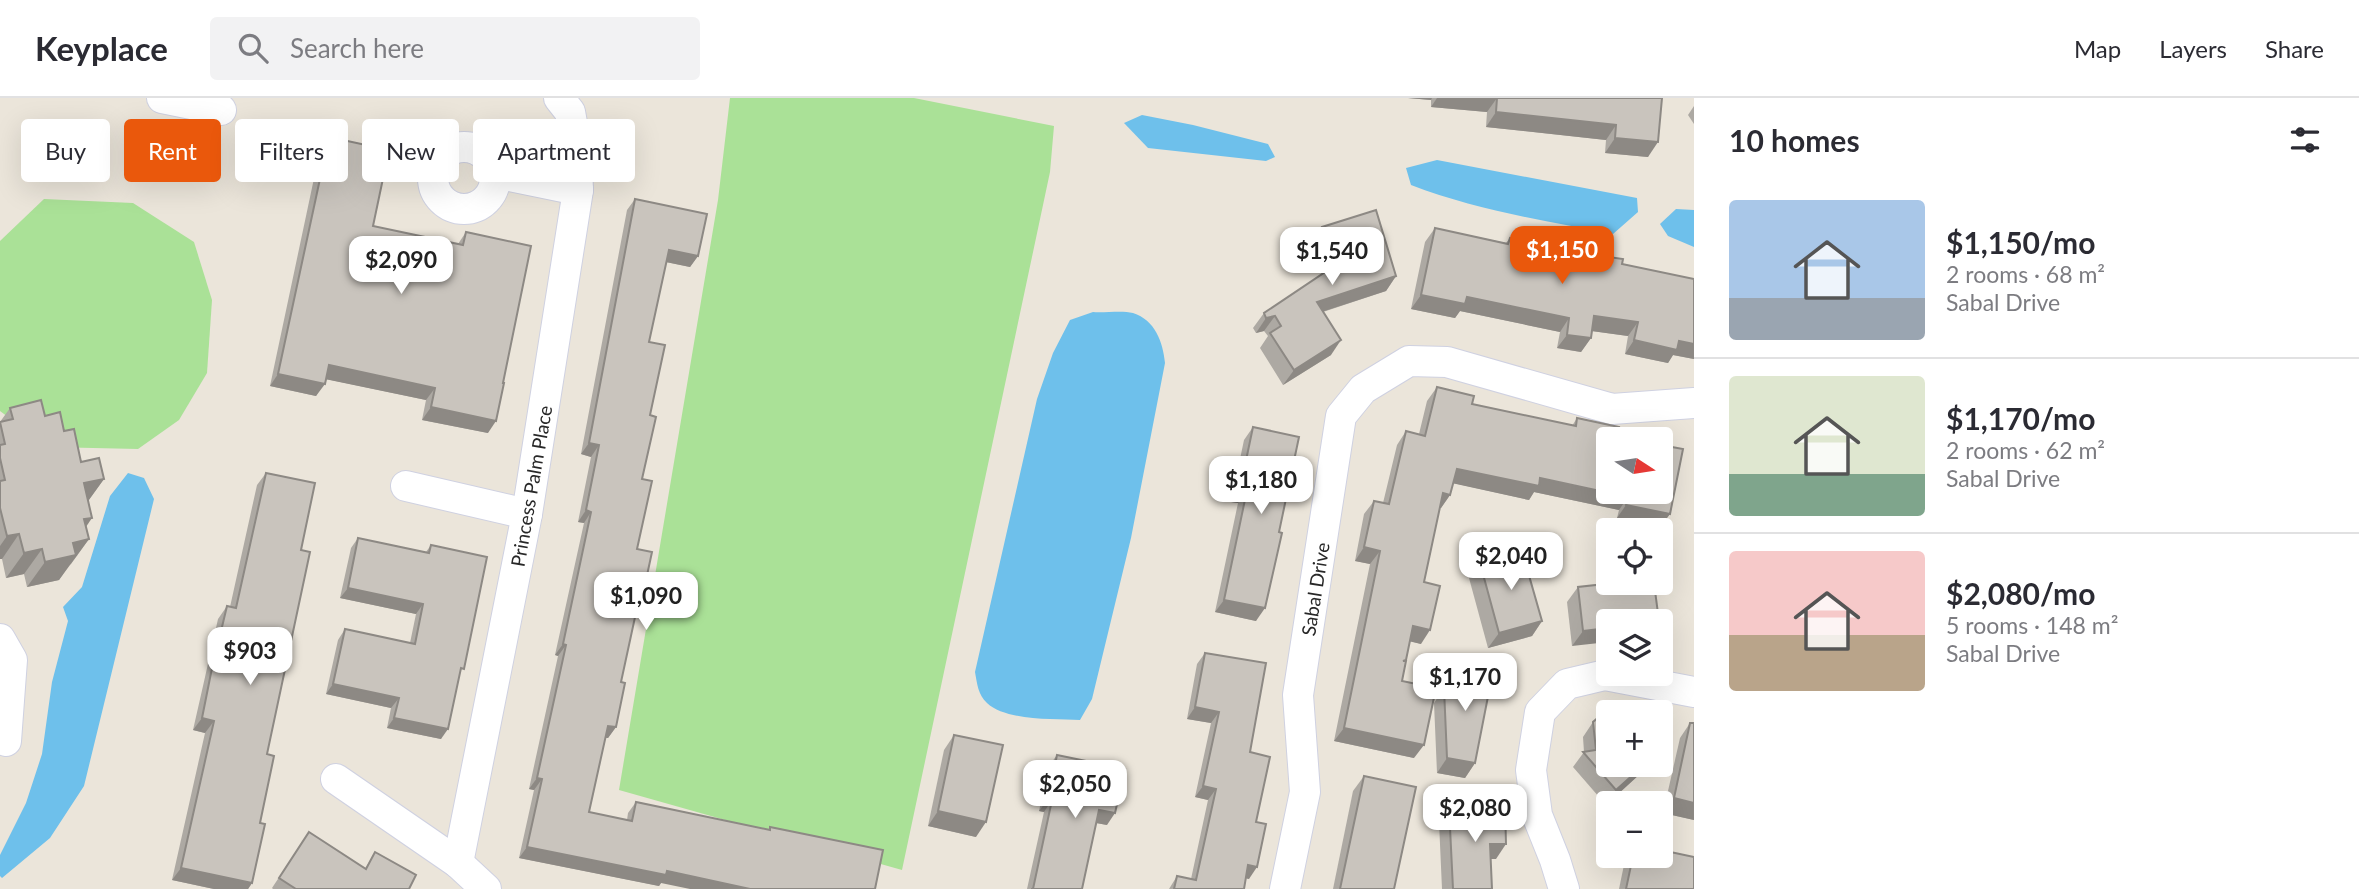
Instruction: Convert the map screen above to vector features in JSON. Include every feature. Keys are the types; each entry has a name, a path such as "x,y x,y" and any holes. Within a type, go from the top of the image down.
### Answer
{"street":[{"path":"162,98 221,110"},
{"name":"Princess Palm Place","path":"458,863 527,514 578,190 576,145 570,112 559,98"},
{"path":"539,182 578,190"},
{"name":"Sabal Drive","path":"1285,889 1306,792 1298,695 1341,415 1363,389 1409,361 1447,362 1612,409 1694,403"},
{"path":"406,486 527,514"},
{"path":"0,639 12,660 6,741 0,736"},
{"path":"1564,889 1537,815 1531,770 1539,712 1567,684 1605,675 1694,692"},
{"path":"336,779 458,863 486,889"}],"green space":[{"path":"730,98 914,98 1054,126 1050,172 902,870 619,790 718,200"},
{"path":"44,199 133,203 194,242 212,300 207,373 179,420 138,449 48,447 0,411 0,241"}],"water":[{"path":"1142,115 1268,144 1275,157 1266,161 1148,148 1124,123"},
{"path":"1437,160 1637,198 1638,212 1613,234 1486,208 1411,185 1406,168"},
{"path":"1676,209 1694,210 1694,247 1668,236 1660,224"},
{"path":"1093,312 1129,312 1141,316 1152,326 1160,340 1165,363 1131,538 1092,699 1080,720 1018,716 995,709 984,700 975,672 1037,399 1053,353 1070,320"},
{"path":"128,473 144,478 154,499 84,786 50,838 2,878 0,855 26,803 42,754 52,682 68,621 63,607 82,587 110,496"}],"building":[{"path":"1497,98 1662,98 1658,142 1615,138 1616,125 1496,112"},
{"path":"348,141 362,144 362,182 382,182 373,226 463,245 466,232 531,246 496,421 431,407 435,388 329,365 325,384 278,374 319,182 348,182"},
{"path":"635,199 707,214 698,256 669,250 649,342 665,345 650,415 656,417 642,479 652,481 637,549 652,552 621,682 625,683 616,727 608,726 589,812 632,821 636,802 883,850 875,889 750,889 667,871 666,875 527,847 542,779 537,778 591,512 586,510 599,445 589,443"},
{"path":"1376,210 1396,276 1317,302 1341,340 1294,370 1270,333 1281,326 1275,316 1266,318 1264,313 1334,266 1322,227"},
{"path":"1435,228 1508,244 1510,238 1553,249 1623,259 1622,264 1694,279 1694,344 1679,341 1677,350 1634,340 1638,322 1594,316 1591,338 1567,335 1569,318 1467,297 1465,304 1421,295"},
{"path":"1437,387 1474,396 1472,404 1576,426 1577,418 1619,427 1596,427 1596,490 1540,478 1539,486 1457,469 1450,495 1443,493 1424,582 1440,586 1430,630 1413,626 1406,660 1403,661 1406,661 1402,681 1436,688 1424,745 1344,728 1380,551 1364,547 1374,501 1389,504 1406,431 1425,436"},
{"path":"41,400 45,416 60,412 64,431 74,429 81,462 99,458 104,479 84,483 92,518 84,519 89,539 73,543 76,555 45,562 42,549 24,553 19,534 7,536 0,508 0,481 5,480 0,445 5,444 0,422 13,419 10,408"},
{"path":"1253,427 1299,437 1265,608 1224,600 1247,490 1240,489"},
{"path":"1673,447 1683,449 1673,499"},
{"path":"266,473 315,483 301,550 310,552 267,754 274,756 260,823 265,824 252,883 181,868 214,721 202,718 211,673 227,606 236,608"},
{"path":"1626,504 1672,504 1670,514"},
{"path":"358,538 429,553 431,545 487,557 464,669 461,668 448,729 394,718 399,698 333,684 345,629 415,644 423,604 348,588"},
{"path":"1522,551 1542,621 1499,633 1480,563"},
{"path":"1596,585 1596,595 1656,595 1657,609 1596,609 1596,629 1583,631 1578,587"},
{"path":"1205,653 1266,663 1250,752 1270,757 1256,822 1266,824 1257,867 1248,865 1244,889 1174,889 1177,876 1196,880 1216,789 1203,786 1219,712 1195,707"},
{"path":"1451,668 1492,676 1475,763 1447,758 1444,688 1447,689"},
{"path":"1596,719 1596,750 1593,722"},
{"path":"1690,723 1694,723 1694,803 1674,798"},
{"path":"954,735 1003,745 986,822 938,811"},
{"path":"1596,750 1596,767 1583,752"},
{"path":"1057,755 1125,769 1115,813 1099,810 1082,889 1033,889 1052,800 1048,799"},
{"path":"1364,776 1416,787 1394,889 1340,889"},
{"path":"1605,777 1631,777 1616,790"},
{"path":"1505,805 1506,844 1490,844 1492,889 1453,889 1449,807"},
{"path":"309,832 366,869 375,852 416,875 409,889 296,889 279,878"},
{"path":"1673,853 1694,857 1694,889 1626,889 1630,868 1673,868"}]}
